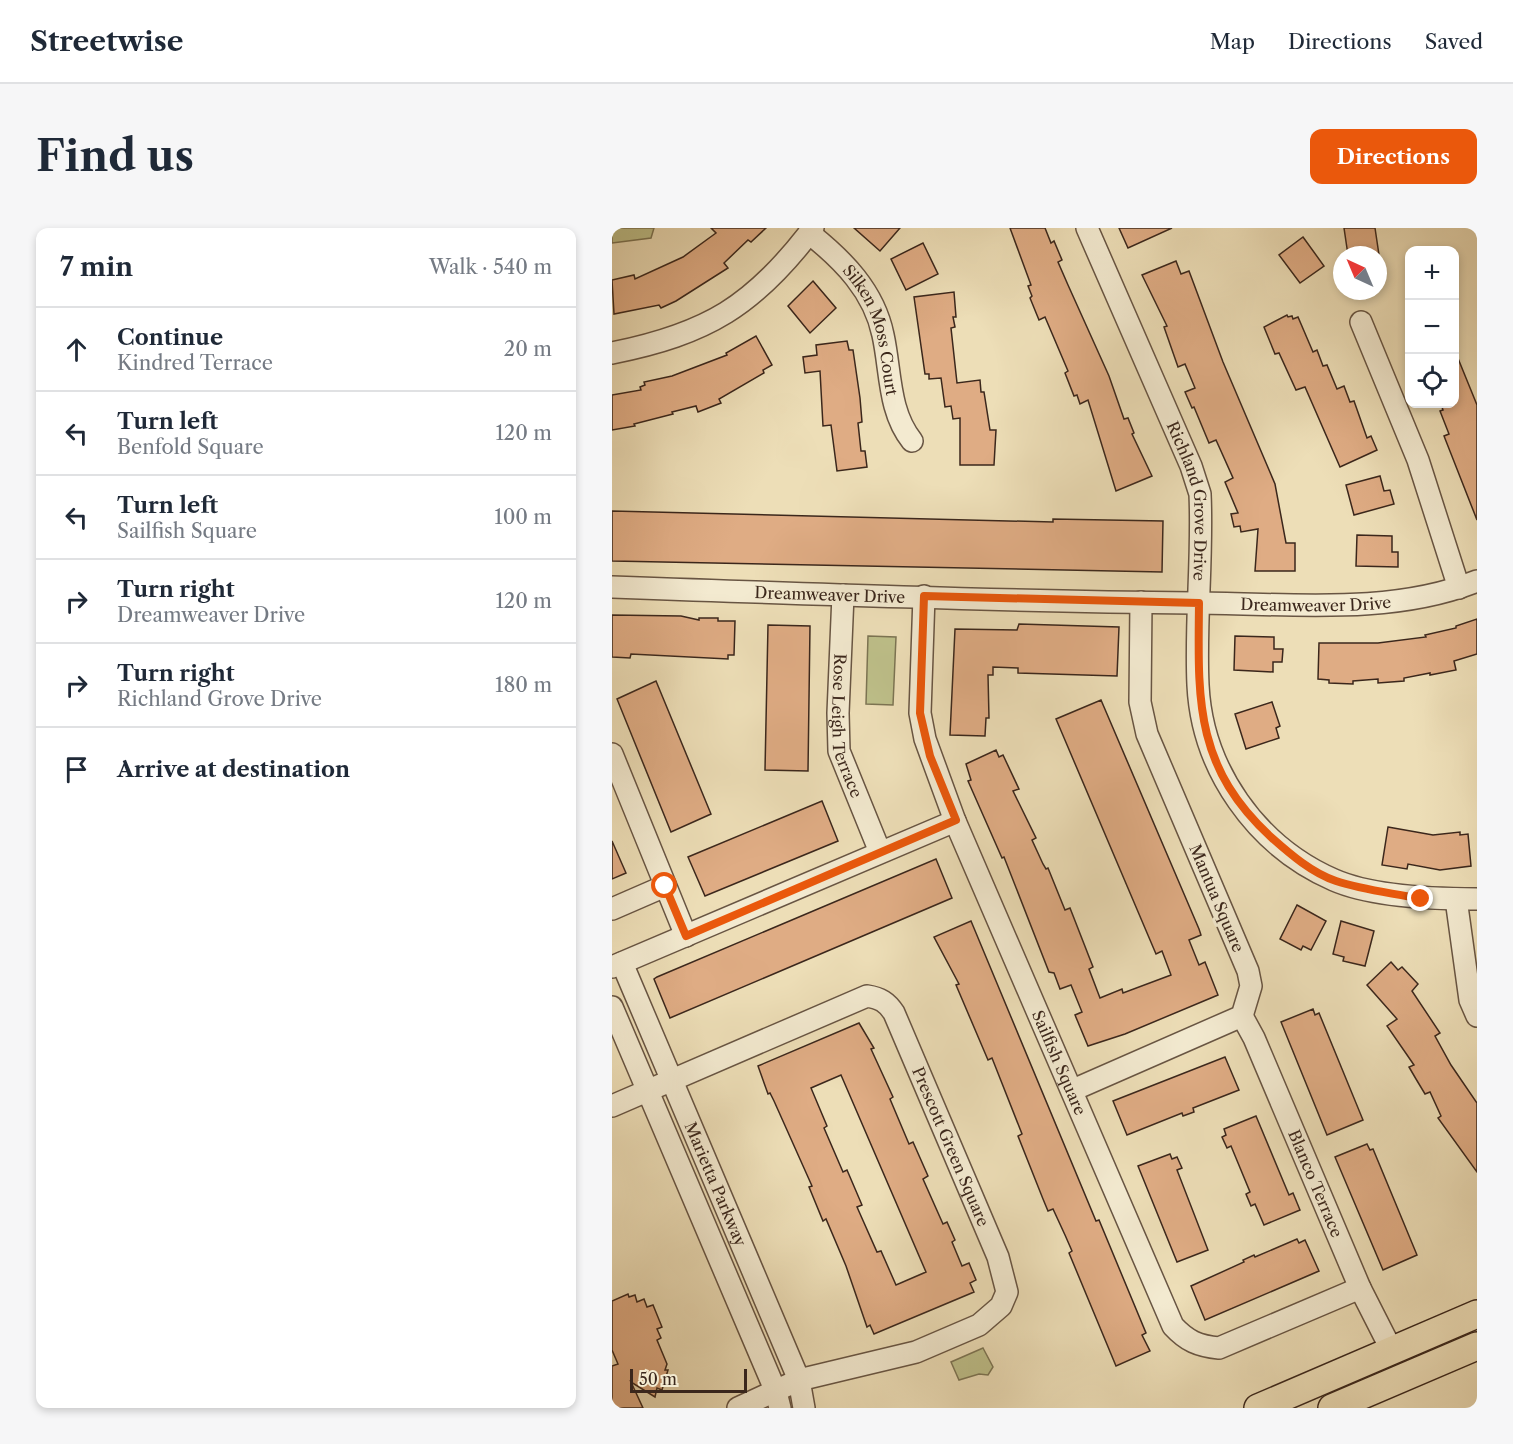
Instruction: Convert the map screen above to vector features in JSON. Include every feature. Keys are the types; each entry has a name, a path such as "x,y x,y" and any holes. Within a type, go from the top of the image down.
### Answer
{"main road":[{"path":"1258,1408 1477,1314"},
{"path":"1332,1408 1477,1346"}],"street":[{"name":"Richland Grove Drive","path":"1087,228 1191,466 1200,494 1198,685 1211,754 1230,791 1259,826 1291,855 1335,880 1421,899 1477,899"},
{"path":"612,352 688,333 734,310 764,284 811,231"},
{"name":"Silken Moss Court","path":"811,231 840,260 870,300 883,336 897,416 912,441"},
{"path":"1361,322 1468,585"},
{"name":"Dreamweaver Drive","path":"612,587 1141,602 1387,604 1468,585"},
{"name":"Rose Leigh Terrace","path":"843,595 838,713 839,751 880,852"},
{"name":"Sailfish Square","path":"924,596 920,713 930,756 1173,1326 1185,1340 1202,1347 1219,1348 1360,1288"},
{"name":"Mantua Square","path":"1141,602 1142,718 1248,971 1251,986 1242,1016"},
{"path":"612,754 686,936"},
{"path":"617,965 956,820"},
{"path":"612,909 665,886"},
{"path":"1456,899 1470,1000 1477,1016"},
{"name":"Marietta Parkway","path":"617,965 672,1080 799,1380 804,1408"},
{"name":"Prescott Green Square","path":"672,1080 867,996 885,1001 894,1013 994,1246 1006,1280 1007,1292 1001,1306 979,1325 916,1352 799,1380"},
{"name":"Marietta Parkway","path":"612,1007 778,1400"},
{"path":"1072,1090 1242,1016"},
{"name":"Blanco Terrace","path":"1242,1016 1254,1038 1360,1288 1392,1351"},
{"path":"612,1106 672,1080"},
{"path":"738,1408 778,1400 799,1380"}],"green space":[{"path":"612,228 654,228 651,238 612,243"},
{"path":"868,636 896,637 893,705 866,704"},
{"path":"983,1348 993,1367 988,1375 979,1374 959,1380 951,1362"}],"building":[{"path":"711,228 766,228 751,242 748,240 724,263 728,268 676,301 661,308 659,305 614,314 612,280 634,275 635,279 683,257 716,233"},
{"path":"854,228 900,228 880,251"},
{"path":"1010,228 1045,228 1051,243 1054,241 1062,260 1058,262 1109,376 1124,419 1128,418 1134,433 1132,434 1152,476 1116,491 1088,400 1080,404 1077,395 1074,396 1065,373 1068,371 1045,317 1039,320 1030,298 1032,296 1028,286 1031,285"},
{"path":"1119,228 1172,228 1128,248"},
{"path":"1344,228 1375,228 1378,246 1347,246"},
{"path":"1303,237 1324,266 1300,283 1279,255"},
{"path":"923,243 938,274 906,290 891,259"},
{"path":"1176,261 1181,274 1189,271 1223,362 1275,484 1286,543 1295,543 1295,571 1255,571 1258,529 1241,532 1240,526 1234,527 1231,514 1238,513 1225,482 1233,478 1216,440 1209,443 1194,407 1192,408 1185,392 1195,388 1185,364 1178,367 1164,327 1167,326 1142,275"},
{"path":"813,281 836,308 810,333 788,306"},
{"path":"954,292 956,317 953,317 955,327 951,328 957,383 980,380 990,430 996,430 994,465 960,465 960,418 953,419 951,406 945,407 941,378 929,379 929,374 925,374 914,297"},
{"path":"1287,315 1292,316 1293,319 1298,317 1313,352 1317,350 1323,366 1327,365 1337,389 1344,386 1350,402 1354,401 1367,438 1371,436 1377,450 1340,467 1305,387 1296,390 1279,353 1275,354 1264,327"},
{"path":"756,336 772,365 763,370 764,373 719,399 721,403 698,412 696,406 634,424 635,426 612,430 612,395 641,390 640,387 645,385 644,382 672,376 727,355 726,353"},
{"path":"847,341 849,350 853,350 862,422 858,423 861,451 865,451 867,467 837,471 831,425 823,426 820,371 805,373 803,357 817,355 816,345"},
{"path":"1459,361 1477,405 1477,520 1444,436 1449,434 1440,411 1442,408 1459,408"},
{"path":"1380,476 1384,491 1390,490 1394,504 1354,515 1346,485"},
{"path":"612,511 1053,522 1053,519 1163,521 1162,572 612,561"},
{"path":"1357,535 1392,536 1392,552 1398,552 1398,567 1356,566"},
{"path":"612,615 681,616 699,620 699,618 718,618 718,621 735,621 734,655 728,655 728,659 631,654 630,658 612,657"},
{"path":"1477,619 1477,654 1454,661 1456,670 1404,678 1404,681 1378,683 1378,679 1353,681 1353,684 1329,683 1329,680 1318,679 1319,643 1378,643 1426,637 1425,635 1456,628 1456,626"},
{"path":"1019,624 1119,627 1117,676 1018,673 1018,668 993,667 993,675 988,675 989,718 986,718 985,736 950,735 955,629 1017,630"},
{"path":"768,625 810,626 808,771 765,770"},
{"path":"1235,636 1274,637 1274,649 1283,649 1282,662 1273,662 1273,672 1234,670"},
{"path":"656,681 711,814 671,832 617,699"},
{"path":"1101,700 1199,929 1201,935 1189,940 1199,965 1205,962 1218,995 1125,1034 1088,1046 1075,1015 1082,1012 1071,985 1060,989 1054,973 1049,972 1004,857 1002,858 968,781 971,780 966,764 996,750 999,757 1003,755 1019,789 1013,791 1036,838 1032,840 1043,864 1046,869 1048,868 1065,910 1070,908 1093,967 1089,969 1100,998 1122,989 1123,993 1171,975 1162,951 1156,954 1056,719"},
{"path":"1272,702 1280,726 1276,728 1279,738 1246,749 1235,714"},
{"path":"822,801 838,841 705,896 688,857"},
{"path":"1388,827 1433,835 1460,832 1460,835 1468,834 1471,866 1440,870 1408,864 1407,869 1382,865"},
{"path":"612,841 626,873 612,879"},
{"path":"936,859 952,898 670,1018 654,979 657,977"},
{"path":"1297,905 1326,921 1311,950 1303,946 1301,950 1280,939"},
{"path":"971,921 1096,1221 1099,1220 1146,1333 1142,1335 1150,1351 1116,1366 1069,1253 1072,1251 1053,1209 1048,1211 1043,1199 1018,1136 1022,1134 992,1058 988,1060 956,985 959,984 934,937"},
{"path":"1341,921 1374,931 1365,966 1343,961 1344,957 1333,954"},
{"path":"1391,962 1398,970 1402,967 1418,984 1412,991 1440,1033 1435,1036 1451,1065 1477,1103 1477,1172 1438,1118 1441,1116 1430,1092 1425,1094 1409,1067 1414,1065 1387,1026 1397,1019 1367,985"},
{"path":"1313,1009 1315,1015 1319,1013 1363,1120 1327,1135 1281,1022"},
{"path":"859,1023 874,1048 871,1049 893,1097 890,1099 909,1144 913,1142 928,1176 923,1179 943,1224 947,1222 962,1266 969,1263 976,1280 970,1283 974,1292 874,1334 870,1325 867,1327 846,1266 826,1219 823,1221 809,1187 812,1186 774,1101 770,1093 768,1094 758,1066","holes":["841,1075 926,1272 896,1285 881,1251 877,1252 857,1207 862,1205 847,1170 843,1172 824,1128 827,1126 811,1088"]},
{"path":"1225,1057 1239,1090 1193,1108 1194,1112 1183,1116 1182,1113 1127,1135 1113,1101"},
{"path":"1256,1116 1289,1195 1293,1193 1300,1210 1264,1225 1255,1204 1251,1206 1246,1194 1250,1192 1231,1146 1227,1148 1222,1137 1226,1135 1224,1129"},
{"path":"1367,1144 1370,1150 1373,1149 1417,1255 1383,1270 1335,1157"},
{"path":"1170,1154 1172,1159 1177,1157 1182,1168 1177,1170 1208,1250 1177,1262 1138,1166"},
{"path":"1297,1239 1299,1243 1305,1240 1319,1271 1205,1320 1191,1286 1244,1262 1243,1260 1254,1255 1255,1257"},
{"path":"628,1294 629,1297 635,1295 637,1302 644,1299 647,1307 653,1305 662,1327 657,1329 661,1338 657,1340 667,1364 665,1370 668,1370 662,1390 657,1388 655,1397 631,1382 643,1408 612,1408 612,1366 618,1364 612,1350 612,1301"}],"route":[{"path":"665,886 686,936 956,820 930,756 920,713 924,596 1199,603 1198,685 1202,715 1211,754 1230,791 1259,826 1291,855 1335,880 1421,899"}]}
